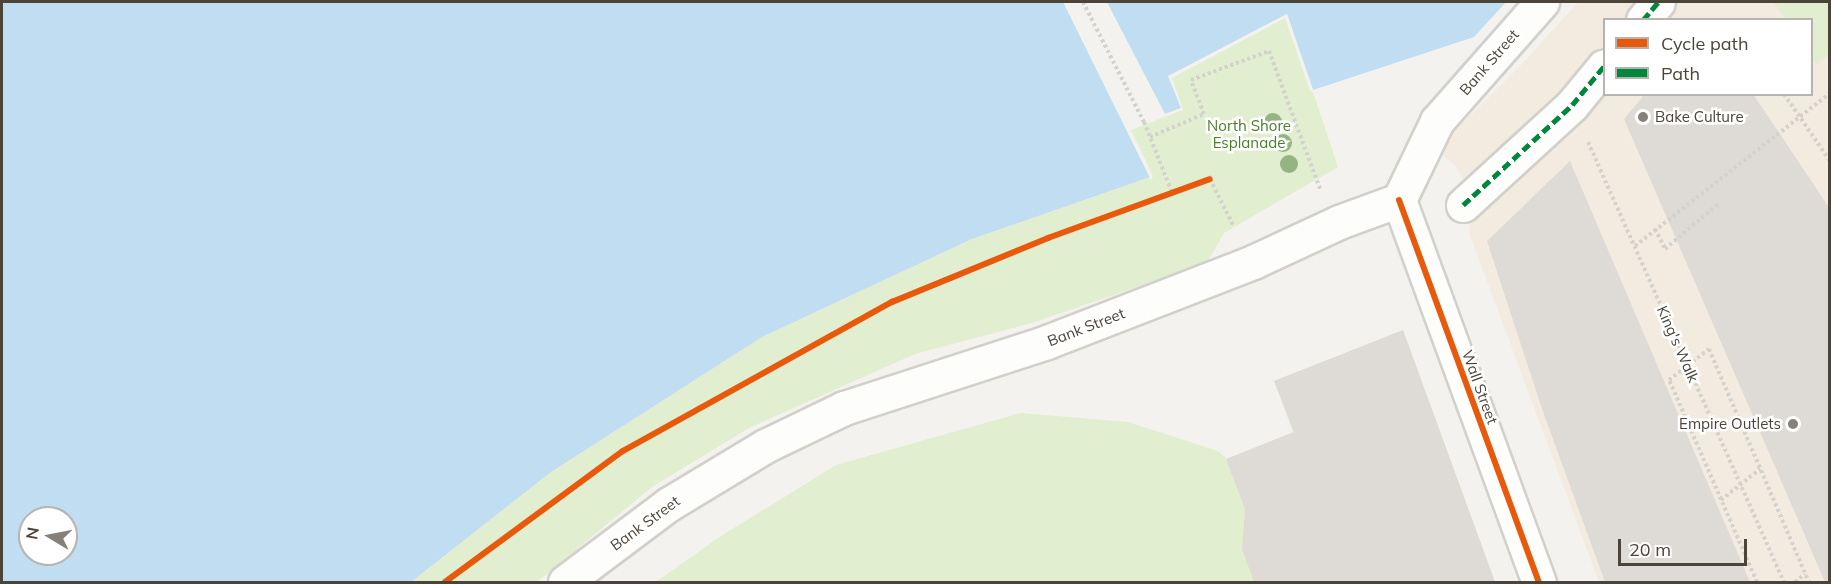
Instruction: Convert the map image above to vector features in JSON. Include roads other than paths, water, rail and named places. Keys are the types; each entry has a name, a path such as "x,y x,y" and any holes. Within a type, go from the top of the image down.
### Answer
{"street":[{"name":"Bank Street","path":"566,582 669,504 765,446 844,408 1047,342 1253,262 1339,222 1399,200 1437,121 1542,2"},
{"path":"1645,18 1658,2"},
{"path":"1463,205 1572,105 1603,68"},
{"name":"Wall Street","path":"1399,200 1539,582"}],"water":[{"path":"2,2 1506,2 1474,37 1313,90 1287,14 1169,76 1181,108 1127,128 1150,177 972,239 762,337 551,472 411,582 2,582"}],"place":[{"name":"Bake Culture","path":"1643,117"},
{"name":"Empire Outlets","path":"1793,424"}],"park label":[{"name":"North Shore Esplanade","path":"1249,134"}]}
